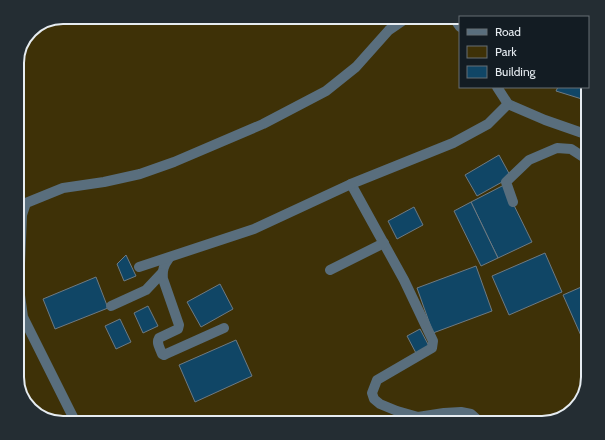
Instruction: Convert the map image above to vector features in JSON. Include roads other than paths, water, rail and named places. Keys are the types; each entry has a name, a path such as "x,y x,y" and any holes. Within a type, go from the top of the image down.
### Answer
{"street":[{"path":"24,206 31,200 63,188 104,182 140,174 174,162 263,124 326,92 356,67 389,30 398,24"},
{"path":"498,88 508,104 545,120 581,133"},
{"path":"139,267 254,229 351,184 453,143 488,124 508,104"},
{"path":"514,202 506,182 529,160 557,148 571,149 581,155"},
{"path":"351,184 410,293 433,342 432,348 377,380 372,393 374,399 380,404 414,416"},
{"path":"330,270 384,243"},
{"path":"169,258 164,265 162,273 179,325 178,329 158,340 157,343 162,354 164,355 224,328"},
{"path":"110,306 146,290 162,273"},
{"path":"24,318 73,416"},
{"path":"424,416 461,412 471,414 473,416"}]}
